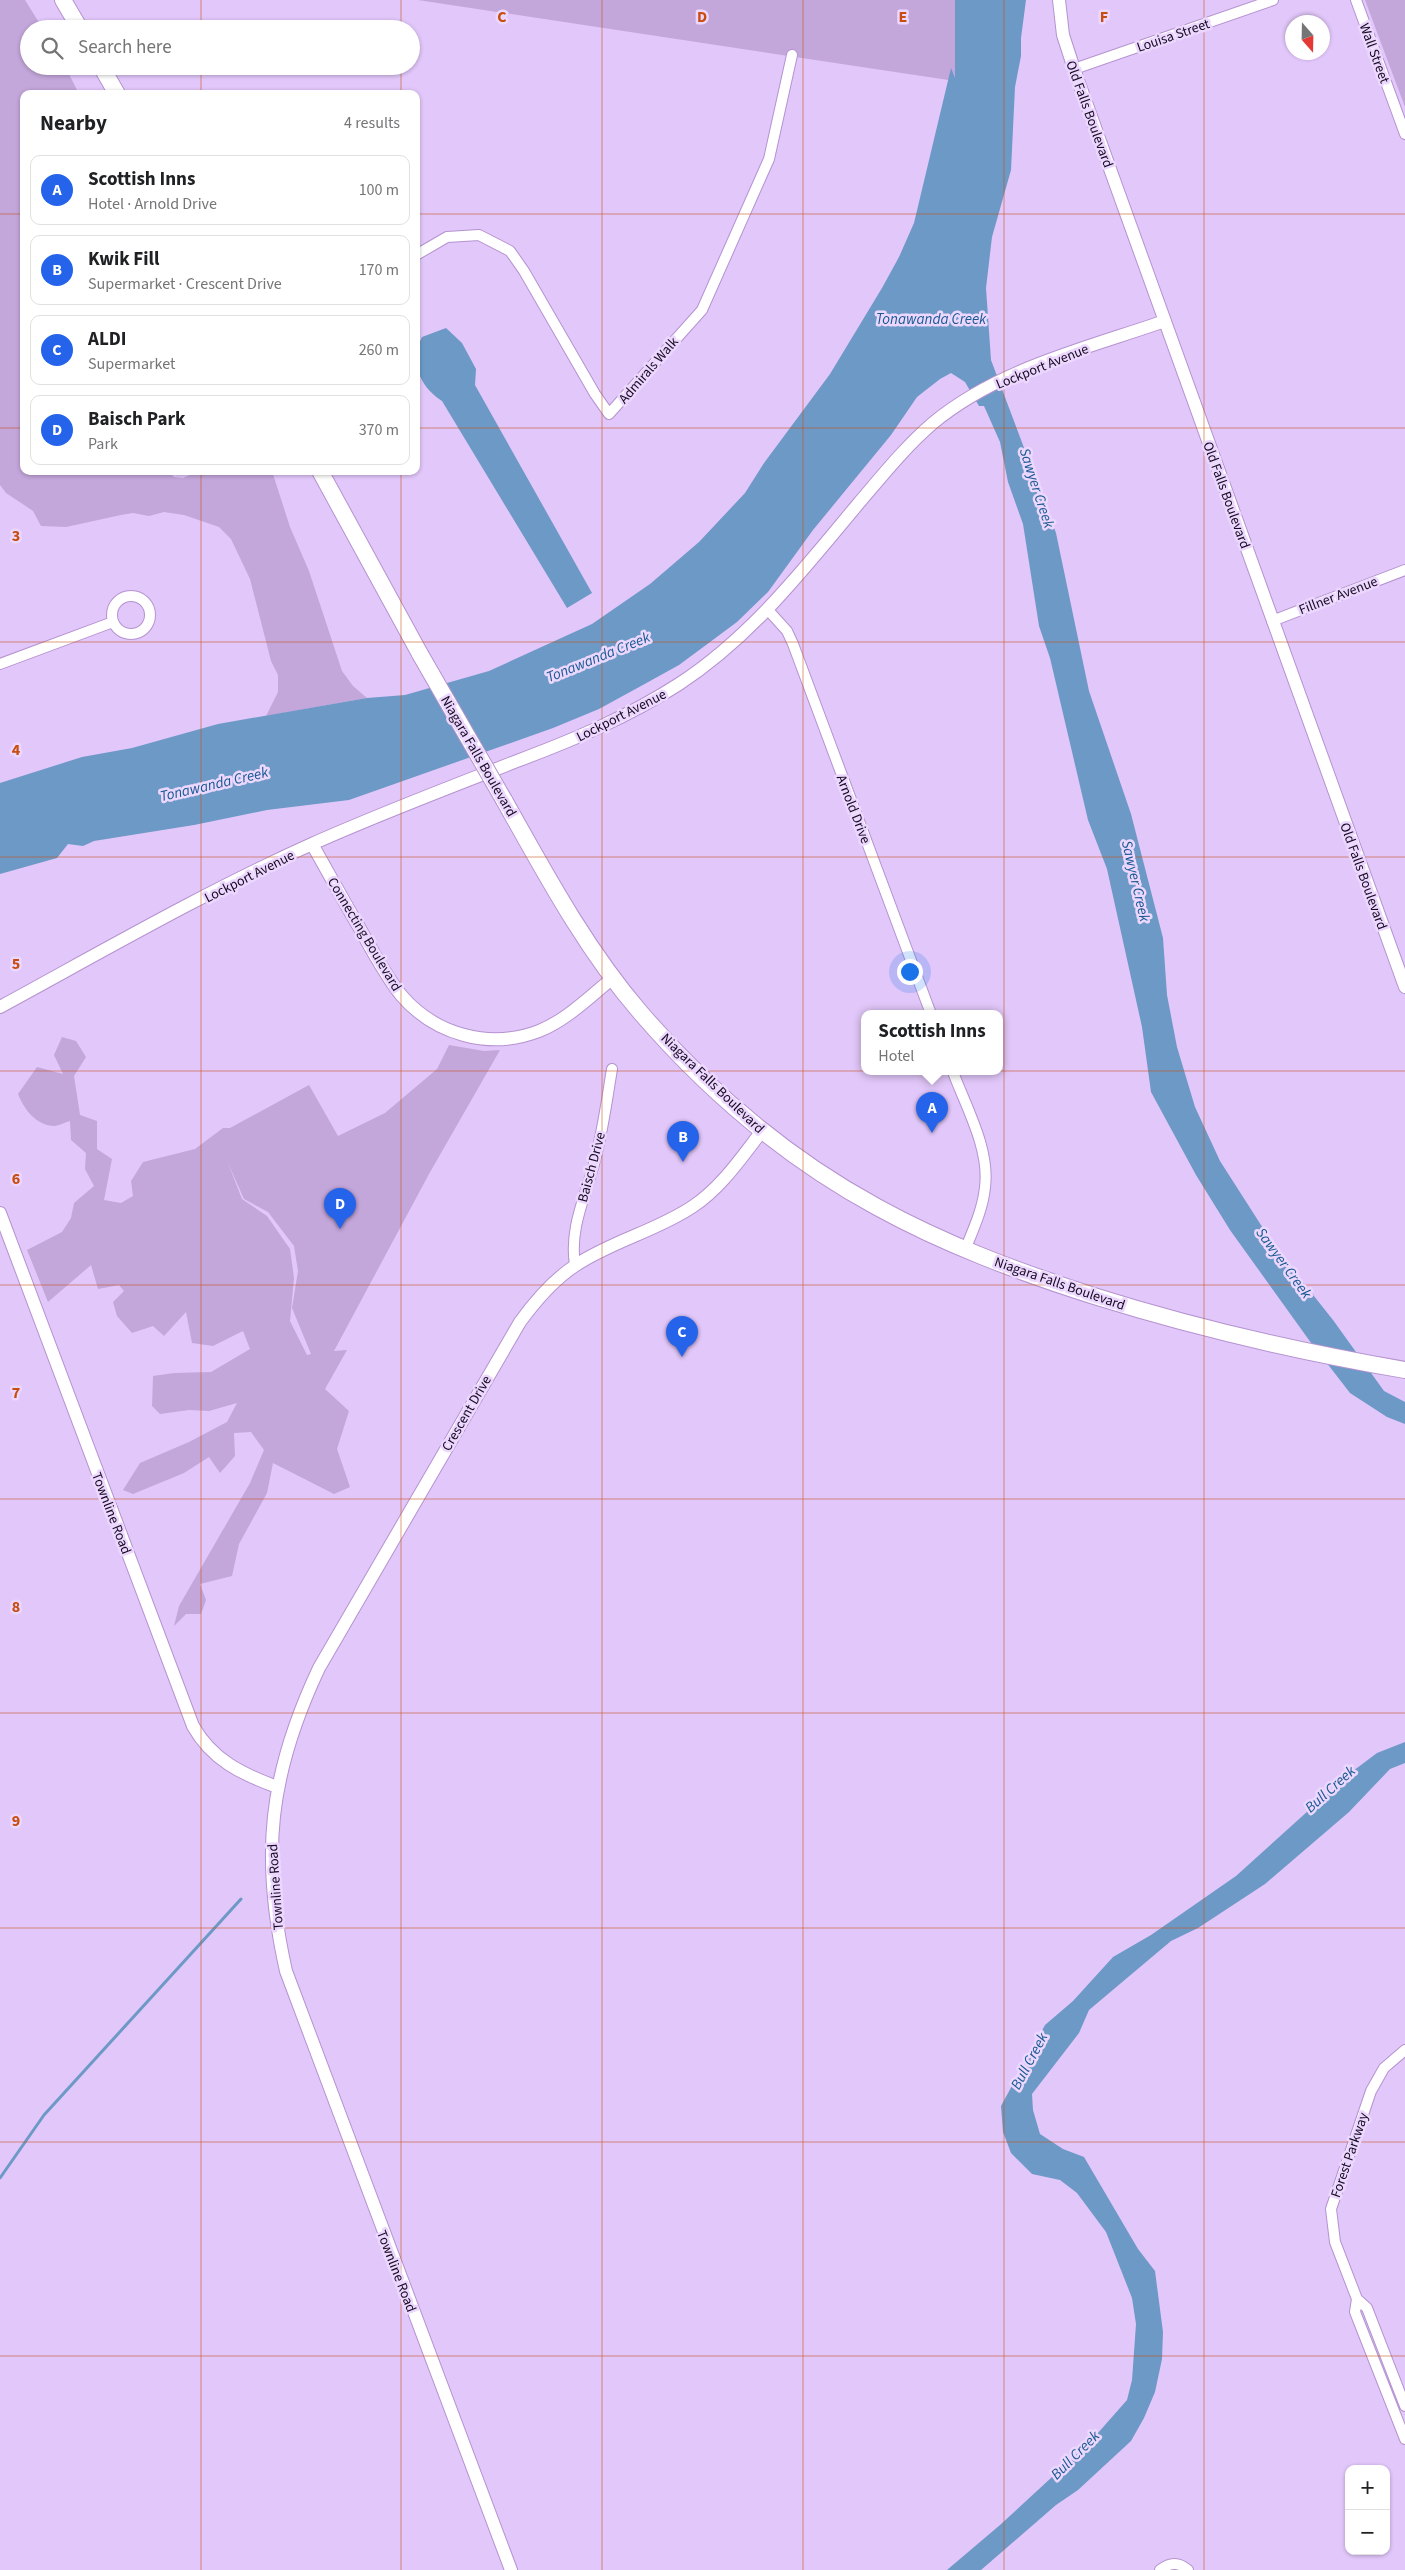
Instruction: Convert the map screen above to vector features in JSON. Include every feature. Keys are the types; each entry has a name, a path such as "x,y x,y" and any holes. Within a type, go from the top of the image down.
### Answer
{"main road":[{"path":"63,0 75,20"},
{"path":"106,75 115,90"},
{"name":"Niagara Falls Boulevard","path":"322,475 420,654 572,918 613,978 640,1012 677,1051 762,1131 821,1173 861,1198 965,1250 1048,1281 1128,1306 1245,1338 1405,1370"}],"street":[{"name":"Old Falls Boulevard","path":"1059,0 1063,36 1074,69 1405,987"},
{"name":"Louisa Street","path":"1074,69 1273,0"},
{"name":"Wall Street","path":"1356,0 1405,134"},
{"name":"Admirals Walk","path":"420,253 446,237 479,235 510,251 524,271 595,394 609,414 702,310 770,159 792,55"},
{"name":"Lockport Avenue","path":"0,1007 236,881 312,844 549,750 632,712 677,686 714,659 768,610 910,445 938,419 967,399 1006,378 1032,367 1165,321"},
{"name":"Fillner Avenue","path":"1272,621 1405,570"},
{"name":"Arnold Drive","path":"768,610 787,630 793,644 930,1010"},
{"path":"0,664 113,622"},
{"name":"Connecting Boulevard","path":"312,844 397,989 418,1012 452,1032 469,1037 492,1039 535,1032 559,1020 613,978"},
{"name":"Baisch Drive","path":"575,1265 573,1242 575,1222 595,1161 612,1069"},
{"path":"954,1075 979,1141 986,1177 982,1204 965,1250"},
{"name":"Crescent Drive","path":"277,1787 285,1755 304,1700 347,1617 520,1322 546,1289 575,1265 599,1252 666,1222 698,1203 724,1179 762,1131"},
{"name":"Townline Road","path":"0,1213 193,1726 208,1748 223,1762 277,1787 272,1837 272,1880 286,1971 511,2570"},
{"name":"Forest Parkway","path":"1405,2050 1384,2068 1371,2091 1331,2209 1335,2242 1357,2299 1367,2308 1405,2406"},
{"name":"Forest Parkway","path":"1357,2299 1355,2312 1405,2440"},
{"path":"1160,2570 1165,2566 1176,2564 1188,2570"}],"shaded area":[{"path":"0,0 25,0 37,20 20,20 20,75 70,75 77,90 20,90 20,475 172,475 183,478 190,475 273,475 290,527 309,571 342,671 353,686 367,698 266,716 278,692 278,675 271,661 250,579 231,539 219,527 184,515 164,512 149,516 133,513 66,527 41,526 33,511 6,493 0,485"},
{"path":"418,0 955,0 955,81"},
{"path":"1365,0 1405,0 1405,107"},
{"path":"62,1037 76,1041 86,1057 74,1076 80,1115 97,1121 97,1149 112,1159 104,1200 121,1203 133,1196 131,1181 143,1162 195,1149 223,1128 230,1128 309,1085 338,1136 385,1113 437,1069 449,1045 484,1051 500,1050 429,1174 334,1351 347,1350 325,1389 349,1411 337,1449 350,1487 334,1494 273,1463 267,1493 239,1544 232,1576 200,1584 206,1600 201,1614 186,1614 174,1626 179,1606 250,1483 264,1450 251,1432 234,1433 235,1456 220,1473 209,1457 184,1473 133,1494 123,1490 140,1463 189,1442 227,1422 237,1403 209,1411 189,1410 160,1414 152,1406 153,1376 174,1373 211,1372 250,1349 243,1331 213,1346 192,1343 186,1312 164,1336 153,1326 132,1333 117,1316 113,1302 124,1291 119,1285 98,1289 91,1265 48,1302 27,1250 62,1232 71,1218 74,1203 94,1186 85,1169 86,1153 71,1140 70,1121 55,1126 42,1123 27,1111 18,1094 37,1067 63,1074 54,1055","holes":["228,1163 244,1199 268,1212 294,1246 298,1271 292,1308 311,1354 307,1355 290,1321 294,1278 290,1249 267,1216 242,1199"]}],"water":[{"name":"Tonawanda Creek","path":"955,0 1026,0 1021,38 1021,56 1015,87 1011,170 992,237 986,288 991,360 1056,533 1089,691 1131,814 1163,938 1167,995 1177,1047 1195,1107 1220,1161 1275,1247 1333,1320 1384,1391 1405,1402 1405,1424 1387,1417 1350,1393 1309,1340 1230,1230 1196,1175 1151,1092 1142,1027 1107,869 1088,820 1050,658 1039,626 1023,524 1008,482 1000,442 984,406 979,406 965,382 951,373 917,397 891,435 813,530 768,592 737,622 679,665 599,709 553,728 349,800 267,810 194,825 94,841 83,846 68,844 57,858 0,874 0,783 82,757 132,748 218,724 367,698 405,695 489,671 592,624 650,584 699,542 745,493 764,463 830,374 899,257 914,223 951,68 955,78"},
{"path":"446,328 462,343 476,369 475,385 592,593 567,608 442,401 428,389 423,381 420,375 420,342 422,337"},
{"name":"Bull Creek","path":"1405,1742 1405,1763 1390,1769 1349,1812 1265,1884 1198,1928 1171,1941 1089,2010 1079,2033 1032,2094 1033,2110 1040,2134 1063,2149 1084,2157 1138,2249 1155,2271 1163,2332 1162,2359 1155,2392 1144,2418 1131,2441 1078,2490 1056,2505 981,2570 947,2570 1000,2525 1090,2442 1127,2400 1132,2380 1136,2324 1132,2298 1106,2232 1077,2193 1060,2180 1032,2174 1011,2153 1003,2132 1001,2106 1045,2025 1073,2001 1113,1957 1151,1935 1236,1876 1349,1774 1377,1753"}],"waterway":[{"path":"0,2178 44,2115 241,1899"}],"place":[{"name":"Scottish Inns","path":"932,1133"},
{"name":"Kwik Fill","path":"683,1162"},
{"name":"Baisch Park","path":"340,1229"},
{"name":"ALDI","path":"682,1357"}],"water label":[{"name":"Sawyer Creek","path":"1037,488"},
{"name":"Sawyer Creek","path":"1136,881"},
{"name":"Sawyer Creek","path":"1284,1263"}]}
